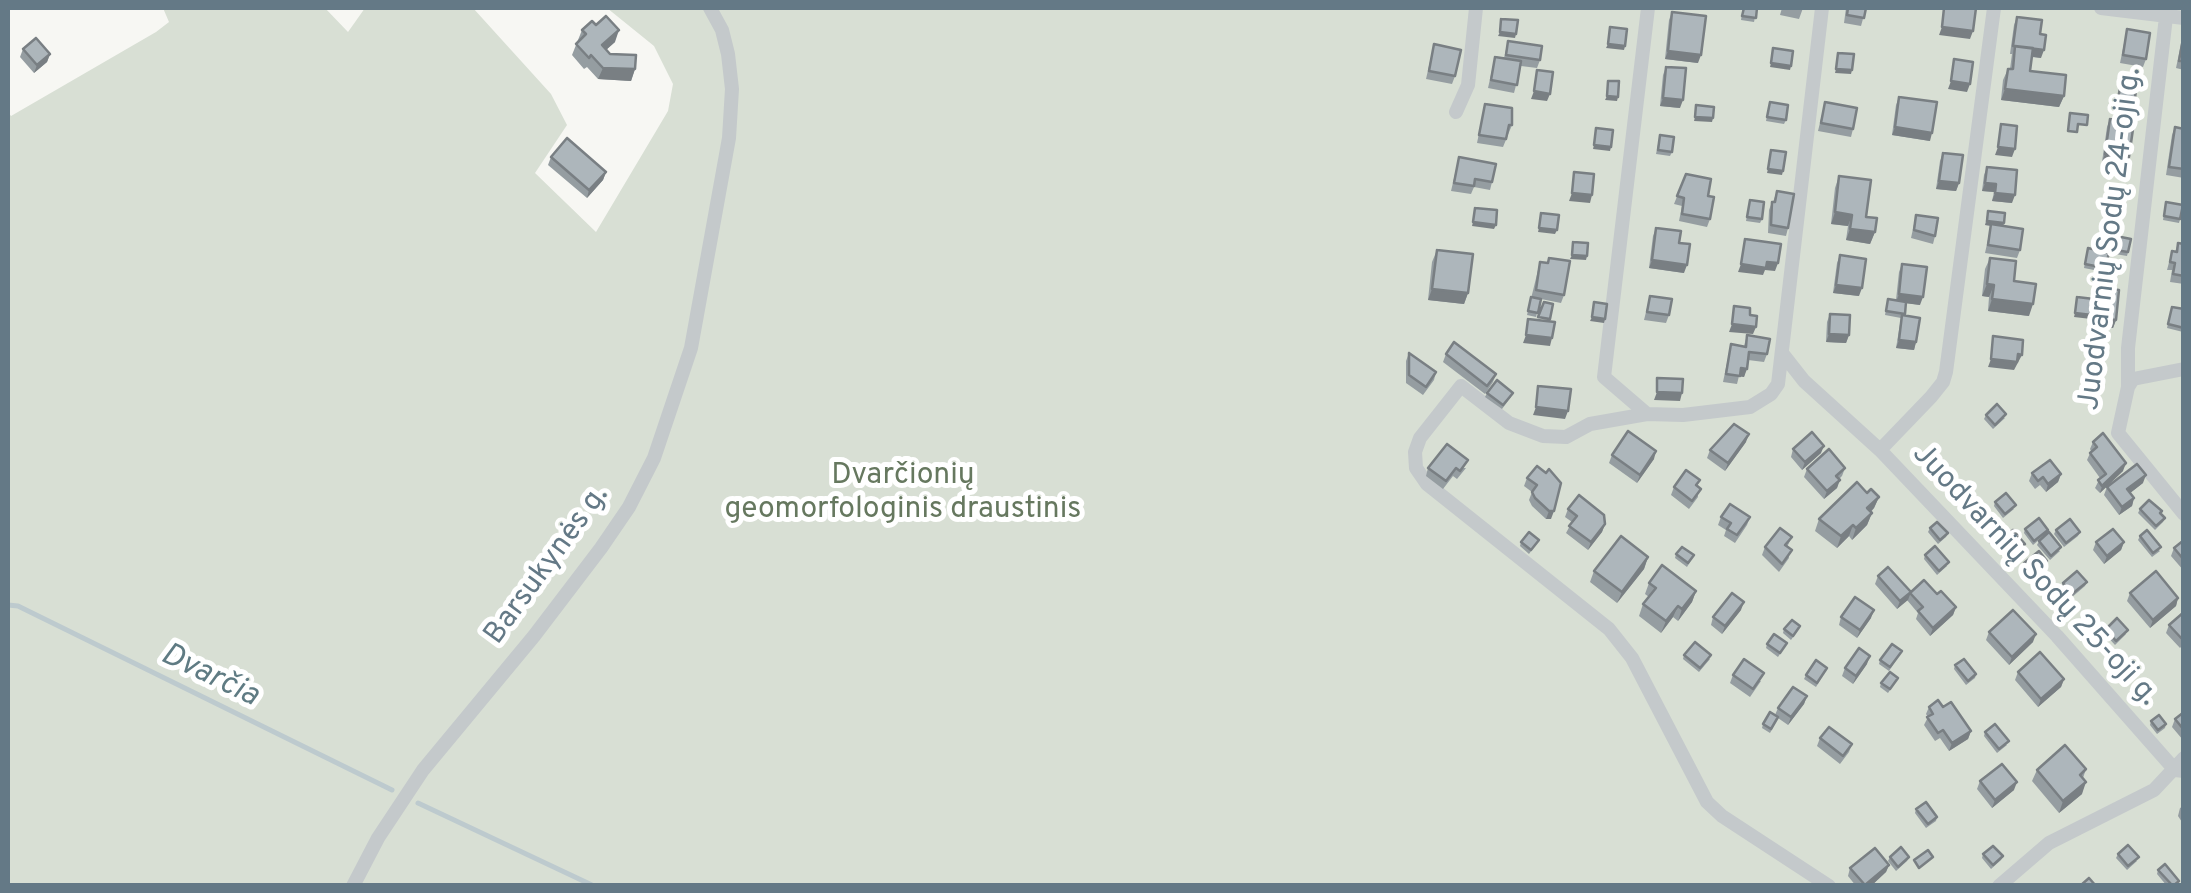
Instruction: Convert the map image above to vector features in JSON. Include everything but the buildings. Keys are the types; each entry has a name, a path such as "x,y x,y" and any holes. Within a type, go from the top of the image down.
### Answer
{"street":[{"name":"Barsukynės g.","path":"353,886 378,838 422,770 534,636 601,548 629,507 654,458 691,348 730,138 732,89 728,54 722,30 710,8"},
{"path":"1456,112 1468,84 1476,8"},
{"path":"1647,414 1604,377 1648,8"},
{"path":"1822,8 1778,384 1771,394 1750,407 1683,416 1647,414 1590,424 1566,437 1542,436 1509,423 1460,386 1420,438 1415,452 1416,468 1427,484 1609,629 1632,658 1707,802 1722,816 1829,886"},
{"name":"Juodvarnių Sodų 25-oji g.","path":"1994,8 1946,372 1931,397 1880,450 2181,767"},
{"path":"2101,8 2166,12 2184,18"},
{"name":"Juodvarnių Sodų 24-oji g.","path":"2166,12 2128,348 2128,387 2118,433 2184,514"},
{"path":"1782,352 1804,381 1880,450"},
{"path":"2128,387 2133,379 2184,370"},
{"path":"1778,384 1804,381"},
{"path":"1999,886 2049,843 2154,790 2181,767"}],"green space":[{"name":"Dvarčionių geomorfologinis draustinis","path":"163,8 325,8 348,32 365,8 473,8 551,94 567,125 535,173 596,232 668,111 673,84 654,46 607,8 2183,8 2183,885 8,885 8,112 11,116 156,32 169,22"}],"waterway":[{"name":"Dvarčia","path":"8,605 18,606 392,790"},
{"name":"Dvarčia","path":"418,803 594,886"}]}
